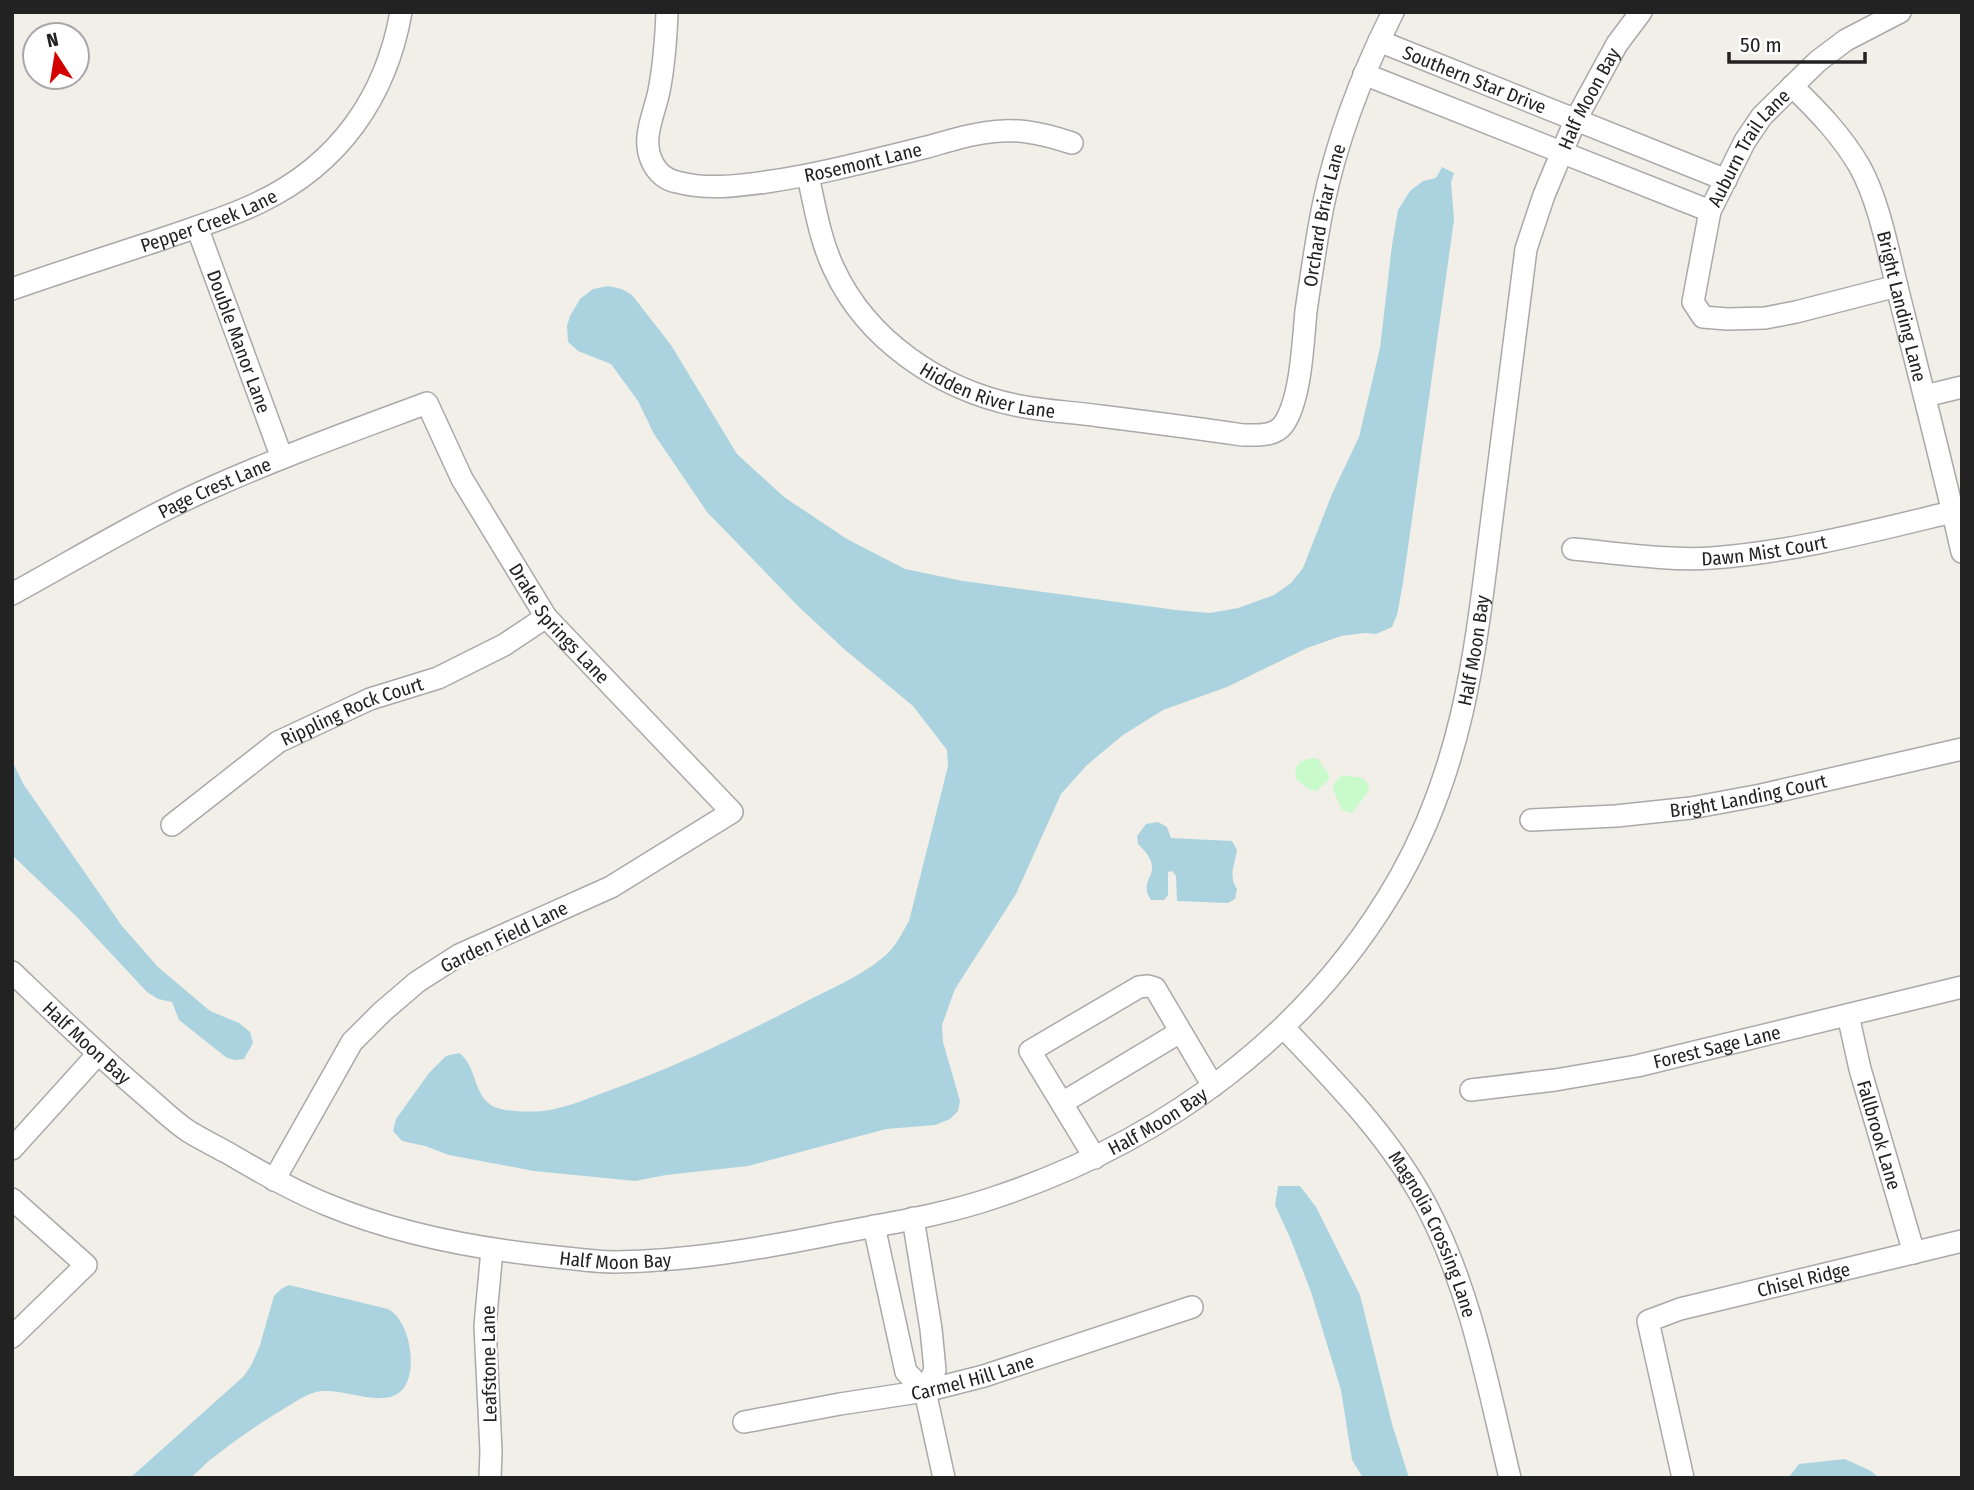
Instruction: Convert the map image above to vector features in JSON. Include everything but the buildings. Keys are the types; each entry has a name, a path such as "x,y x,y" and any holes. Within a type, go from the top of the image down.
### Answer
{"street":[{"name":"Pepper Creek Lane","path":"12,289 197,227 260,203 294,183 320,163 345,138 371,101 387,68 401,12"},
{"name":"Rosemont Lane","path":"667,12 665,55 648,137 649,153 656,169 675,182 703,187 737,186 808,176 984,133 1016,130 1043,133 1072,143"},
{"name":"Orchard Briar Lane","path":"1282,427 1296,390 1323,206 1349,113 1364,74 1394,12"},
{"name":"Half Moon Bay","path":"12,972 97,1055 185,1129 274,1180 330,1206 406,1231 492,1250 611,1262 664,1259 724,1254 874,1226 988,1200 1040,1181 1095,1158 1177,1112 1284,1028 1339,967 1374,920 1404,871 1430,816 1460,727 1475,653 1527,249 1544,195 1575,121 1617,44 1642,12"},
{"name":"Auburn Trail Lane","path":"1896,286 1765,318 1703,317 1693,302 1710,211 1745,141 1762,116 1818,61 1846,40 1900,12"},
{"name":"Southern Star Drive","path":"1379,41 1726,180"},
{"name":"Southern Star Drive","path":"1364,74 1710,211"},
{"name":"Bright Landing Lane","path":"1792,86 1839,134 1861,169 1882,231 1962,552"},
{"name":"Hidden River Lane","path":"808,176 822,237 834,268 853,301 874,329 936,377 977,394 1015,405 1243,435 1267,435 1282,427"},
{"name":"Double Manor Lane","path":"197,227 282,458"},
{"path":"1925,396 1962,387"},
{"name":"Page Crest Lane","path":"12,594 133,526 203,491 427,403"},
{"name":"Drake Springs Lane","path":"427,403 462,479 546,617 732,812"},
{"name":"Dawn Mist Court","path":"1573,549 1642,556 1709,558 1836,540 1952,512"},
{"name":"Rippling Rock Court","path":"172,825 278,742 370,699 438,678 504,645 546,617"},
{"name":"Bright Landing Court","path":"1531,820 1616,816 1691,808 1962,749"},
{"name":"Garden Field Lane","path":"274,1180 352,1042 416,982 459,955 611,887 732,812"},
{"path":"1095,1158 1030,1051 1046,1040 1139,987 1148,986 1155,988 1213,1086"},
{"name":"Forest Sage Lane","path":"1471,1090 1555,1080 1637,1066 1962,987"},
{"name":"Fallbrook Lane","path":"1848,1015 1860,1069 1914,1253"},
{"name":"Magnolia Crossing Lane","path":"1284,1028 1363,1112 1405,1170 1427,1207 1455,1269 1467,1307 1510,1478"},
{"path":"1062,1103 1180,1032"},
{"path":"12,1149 97,1055"},
{"path":"12,1199 86,1265 12,1337"},
{"path":"913,1218 932,1329 935,1370 925,1391"},
{"path":"874,1226 906,1372 925,1391 944,1478"},
{"name":"Chisel Ridge","path":"1683,1478 1648,1321 1680,1309 1962,1241"},
{"name":"Leafstone Lane","path":"489,1478 491,1451 485,1326 492,1250"},
{"name":"Carmel Hill Lane","path":"744,1422 925,1391 984,1376 1192,1307"}],"green space":[{"path":"1317,758 1329,775 1328,781 1316,791 1308,789 1296,779 1295,773 1300,762"},
{"path":"1342,775 1363,778 1368,784 1369,791 1352,813 1342,810 1333,789 1335,782"}],"water":[{"path":"1442,167 1454,173 1451,182 1454,220 1403,583 1392,627 1376,634 1341,636 1307,648 1227,687 1163,710 1123,735 1087,765 1061,794 1016,894 955,989 942,1025 943,1042 960,1101 958,1111 950,1119 935,1125 886,1129 748,1166 635,1181 534,1171 449,1155 402,1141 393,1131 396,1119 429,1073 446,1056 459,1053 465,1059 480,1092 492,1105 517,1111 553,1109 619,1087 691,1058 836,987 873,965 893,947 909,921 948,766 947,750 913,706 844,649 799,607 707,512 654,434 638,401 611,364 578,351 568,342 567,326 580,299 593,289 608,286 622,289 632,295 671,345 737,454 784,497 847,539 905,569 963,581 1210,613 1238,608 1274,595 1291,583 1303,568 1332,494 1359,437 1380,348 1398,210 1410,191 1423,181 1436,178"},
{"path":"12,761 24,785 122,926 158,967 210,1011 239,1023 250,1032 253,1043 244,1059 227,1058 179,1020 172,1002 158,999 147,992 76,916 12,855"},
{"path":"1158,822 1167,827 1171,838 1232,841 1237,850 1233,875 1237,889 1235,899 1228,903 1177,901 1176,876 1172,871 1168,872 1168,895 1164,900 1151,900 1147,886 1151,863 1138,844 1137,836 1146,824"},
{"path":"1278,1186 1300,1186 1316,1207 1360,1295 1392,1424 1409,1478 1363,1478 1352,1460 1341,1390 1311,1292 1275,1205"},
{"path":"289,1285 388,1309 396,1315 407,1335 411,1359 407,1382 402,1390 383,1398 323,1391 313,1393 249,1431 189,1478 130,1478 244,1376 260,1345 274,1296"},
{"path":"1845,1459 1871,1471 1879,1478 1788,1478 1799,1464"}]}
